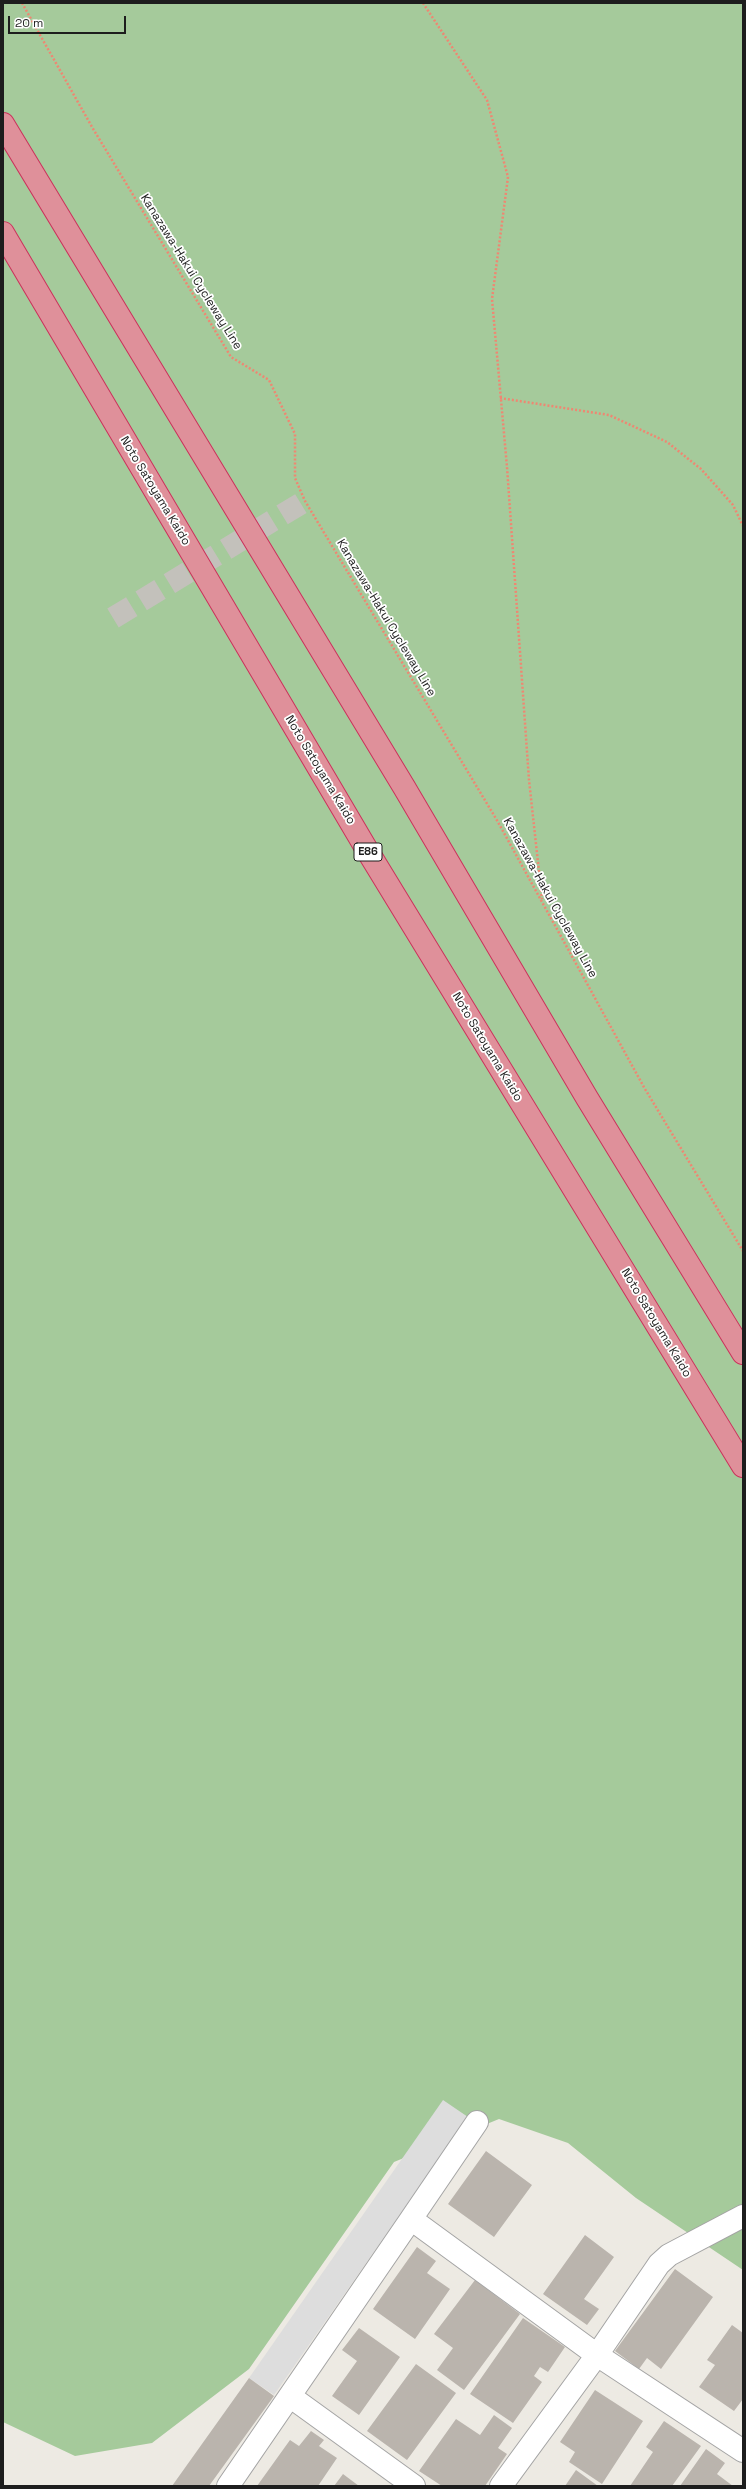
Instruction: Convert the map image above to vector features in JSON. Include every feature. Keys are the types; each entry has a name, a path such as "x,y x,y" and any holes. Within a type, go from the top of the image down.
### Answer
{"highway":[{"path":"3,124 400,780 587,1098 743,1353"},
{"name":"Noto Satoyama Kaido","path":"3,233 370,855 743,1466"}],"street":[{"path":"228,2486 477,2122"},
{"path":"502,2486 597,2354 659,2264 669,2255 743,2216"},
{"path":"411,2219 597,2354 743,2451"},
{"path":"290,2397 414,2486"}],"path":[{"name":"Kanazawa-Hakui Cycleway Line","path":"22,3 92,127 231,357 269,380 295,434 295,478 305,501 498,822 645,1088 743,1250"},
{"path":"423,3 487,100 508,177 492,299 528,780 542,902"},
{"path":"500,398 609,415 667,442 701,469 733,505 743,526"}],"green space":[{"path":"3,3 743,3 743,2270 636,2198 568,2143 499,2119 394,2162 249,2369 152,2443 75,2456 3,2422"}],"shaded area":[{"path":"443,2100 468,2117 274,2395 249,2378"}],"building":[{"path":"486,2151 532,2185 494,2237 448,2204"},
{"path":"585,2235 614,2257 584,2299 599,2309 587,2325 543,2294"},
{"path":"417,2247 436,2261 427,2273 450,2289 415,2339 373,2309"},
{"path":"675,2269 713,2297 661,2369 647,2358 639,2369 615,2351"},
{"path":"475,2280 520,2314 464,2390 437,2370 453,2348 434,2334"},
{"path":"523,2318 565,2347 548,2372 540,2367 534,2376 542,2382 513,2423 470,2394"},
{"path":"732,2325 743,2333 743,2399 734,2411 699,2387 715,2365 707,2360"},
{"path":"359,2328 400,2357 359,2415 332,2396 357,2361 342,2350"},
{"path":"416,2364 456,2393 407,2460 367,2431"},
{"path":"249,2378 274,2396 209,2486 172,2486"},
{"path":"595,2390 643,2421 602,2484 569,2462 575,2452 560,2442"},
{"path":"494,2415 512,2428 498,2448 507,2454 485,2486 442,2486 419,2471 456,2419 480,2435"},
{"path":"664,2421 701,2446 672,2486 630,2486 653,2452 646,2447"},
{"path":"311,2431 324,2440 319,2446 337,2458 318,2486 257,2486 290,2440 299,2446"},
{"path":"706,2449 725,2463 717,2474 733,2486 680,2486"},
{"path":"576,2470 598,2486 565,2486"},
{"path":"343,2474 359,2486 334,2486"}],"tunnel":[{"path":"113,618 305,501"}]}
